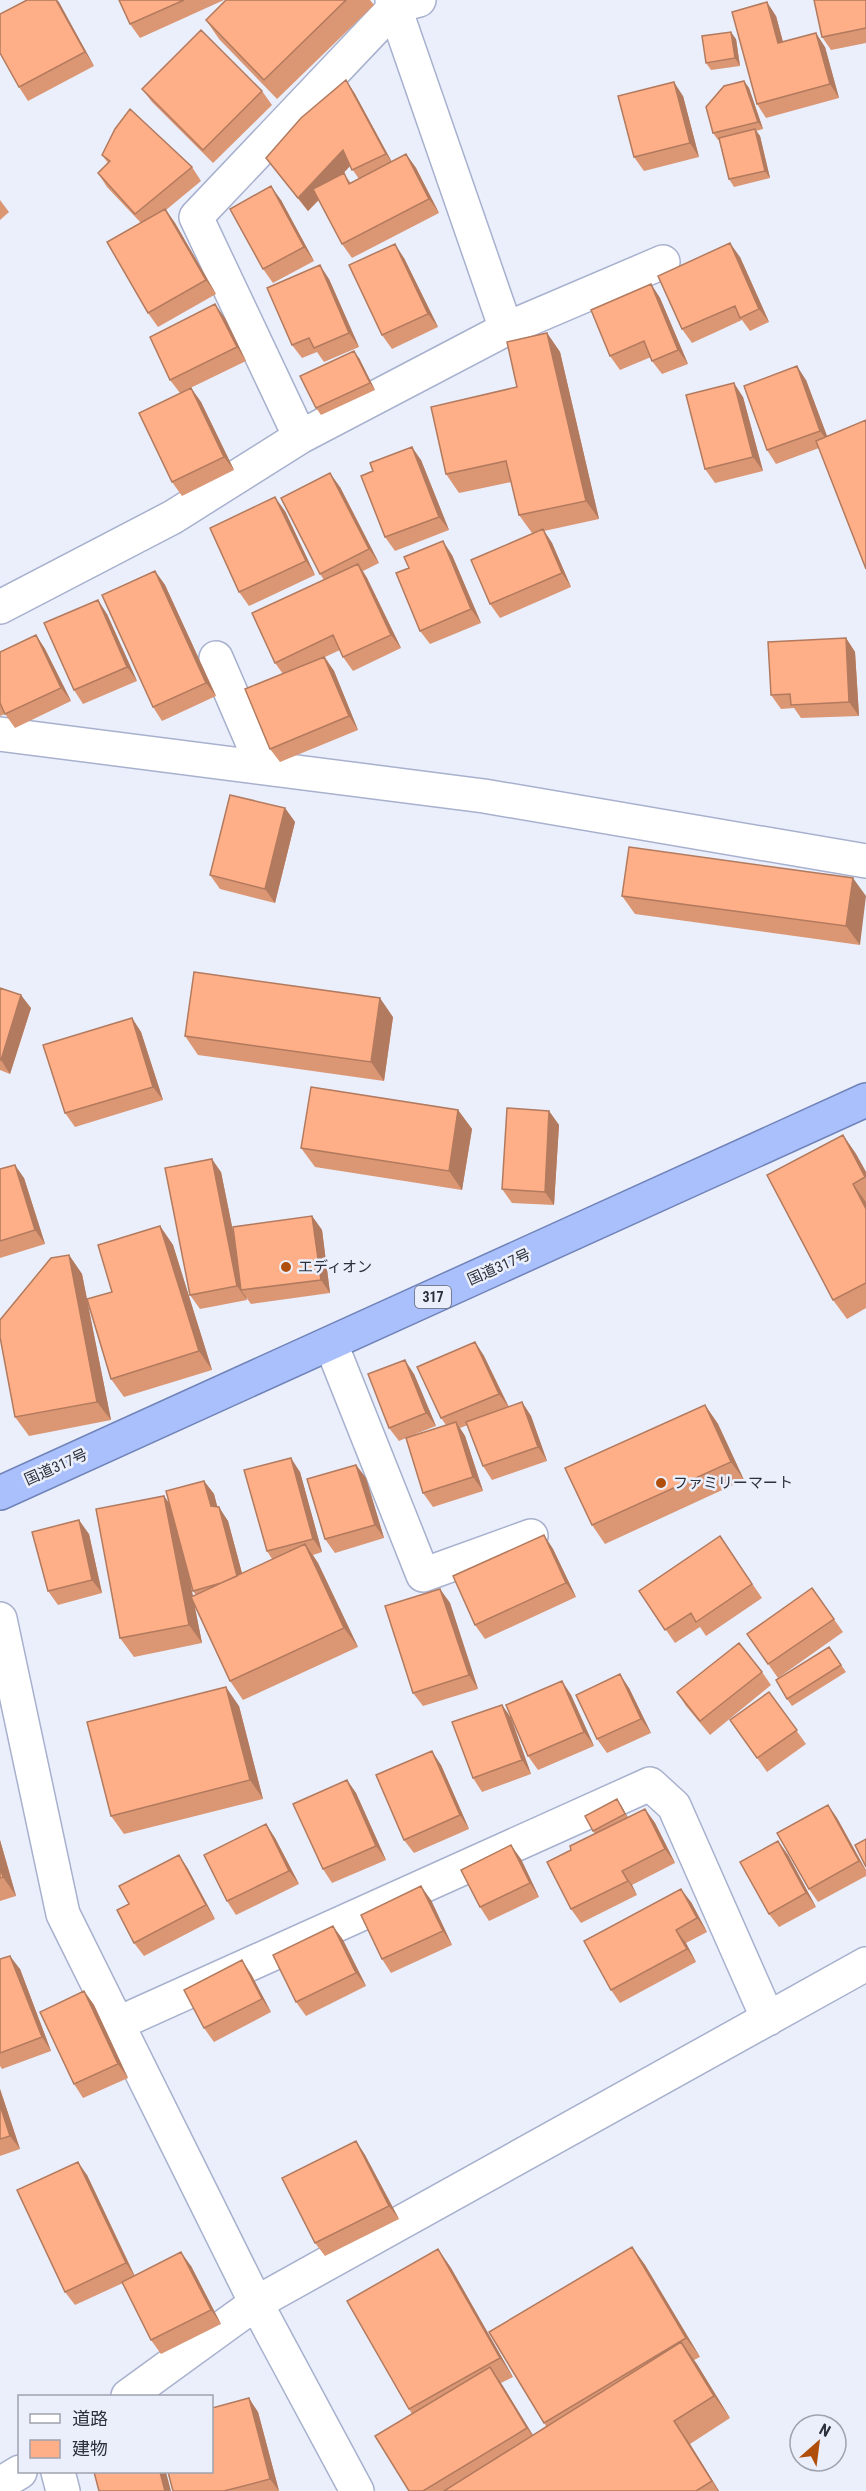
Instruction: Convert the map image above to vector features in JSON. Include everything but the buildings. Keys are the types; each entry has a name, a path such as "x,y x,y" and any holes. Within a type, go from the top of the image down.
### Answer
{"highway":[{"name":"国道317号","path":"0,1493 866,1100"}],"street":[{"path":"300,437 196,217 402,2 506,329"},
{"path":"0,607 173,517 300,437 506,329 663,262"},
{"path":"216,658 263,767"},
{"path":"0,734 484,796 866,861"},
{"path":"331,1344 423,1575 531,1536"},
{"path":"0,1619 63,1914 256,2303 357,2491"},
{"path":"119,2024 650,1784 674,1806 768,2019"},
{"path":"131,2395 256,2303 866,1964"},
{"path":"0,2484 18,2473"},
{"path":"58,2473 63,2491"}],"place":[{"name":"エディオン","path":"286,1267"},
{"name":"ファミリーマート","path":"661,1483"}]}
